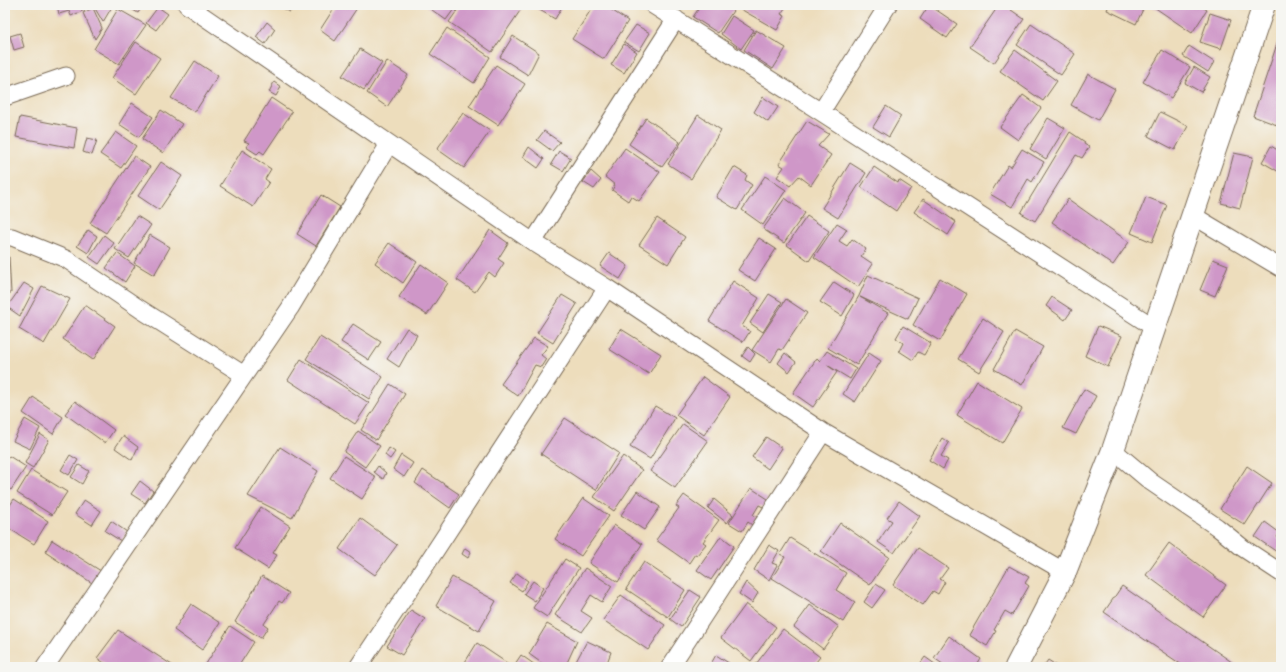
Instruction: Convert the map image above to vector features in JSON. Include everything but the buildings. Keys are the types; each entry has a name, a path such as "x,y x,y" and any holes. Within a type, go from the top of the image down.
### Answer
{"street":[{"path":"187,5 533,242 607,288 823,432 1065,572"},
{"path":"653,5 1155,328"},
{"path":"821,112 888,5"},
{"path":"1016,667 1065,572 1113,450 1264,5"},
{"path":"533,242 676,19"},
{"path":"5,97 66,76"},
{"path":"45,667 290,308 389,144"},
{"path":"1192,215 1281,268"},
{"path":"5,237 12,237 66,259 140,310 244,375"},
{"path":"358,667 607,288"},
{"path":"670,667 823,432"},
{"path":"1113,450 1151,482 1217,527 1243,548 1281,573"}]}
